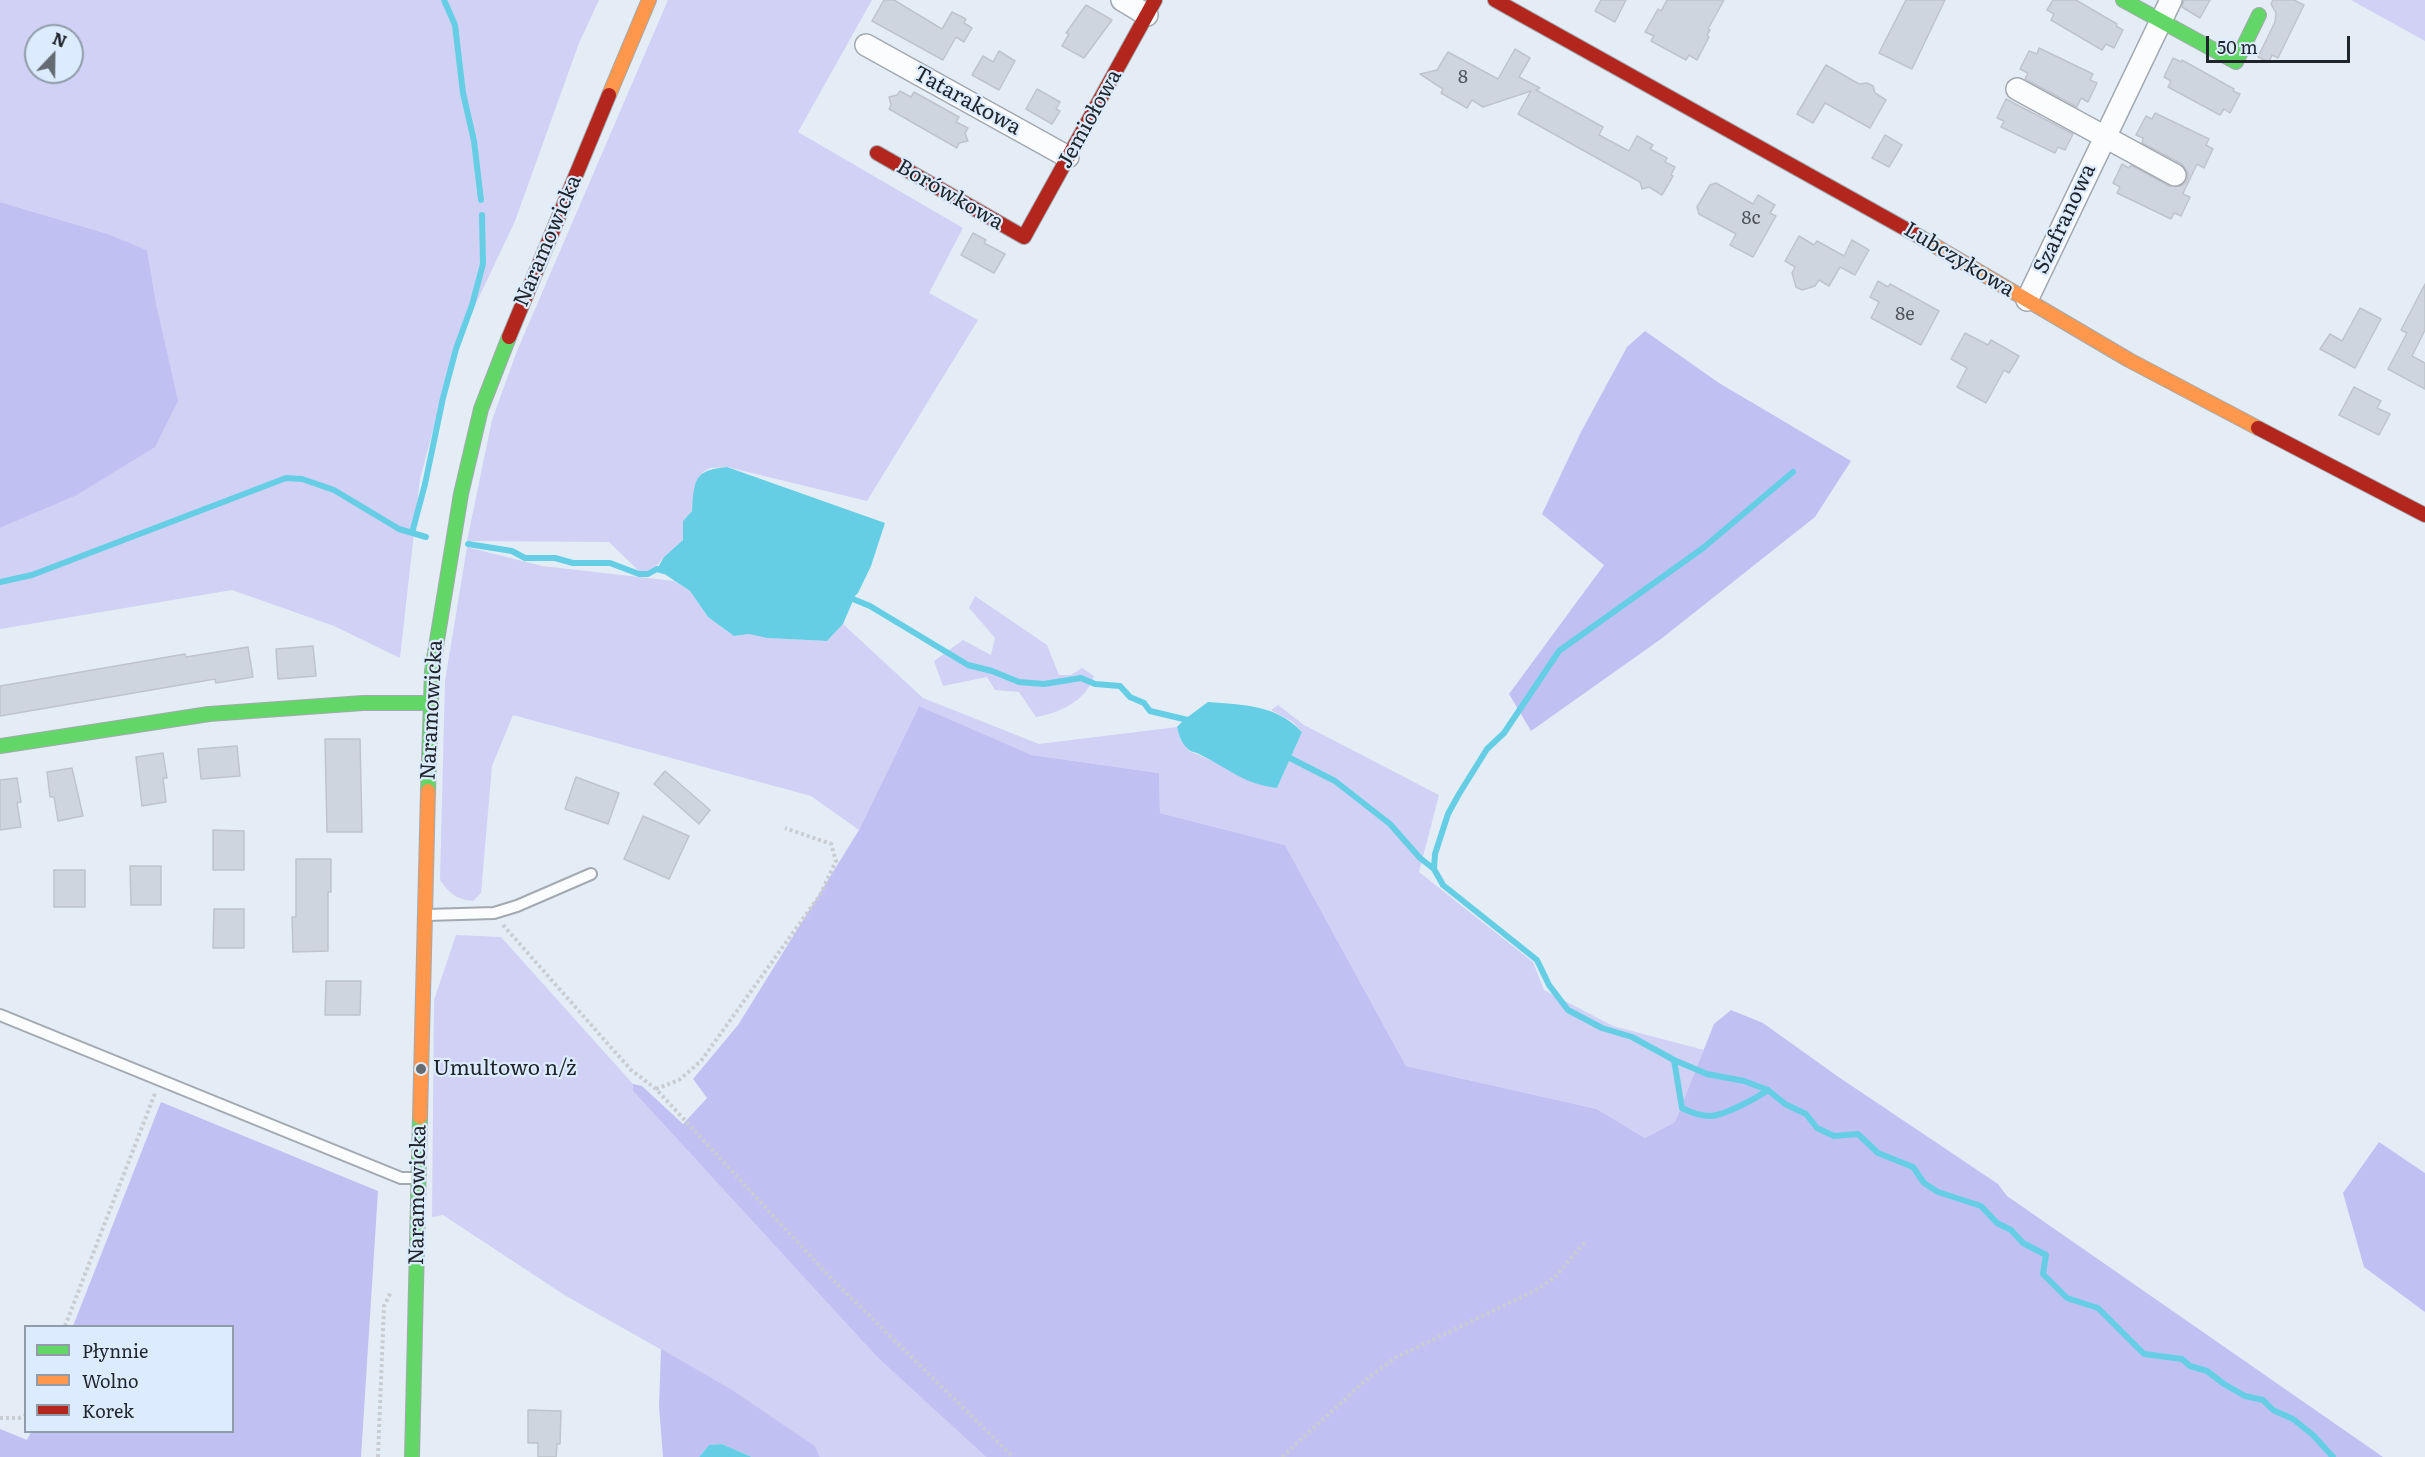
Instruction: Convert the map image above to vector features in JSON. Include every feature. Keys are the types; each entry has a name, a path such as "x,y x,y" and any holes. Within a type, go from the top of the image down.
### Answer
{"street":[{"name":"Naramowicka","path":"412,1457 430,703 441,604 463,483 481,409 504,348 649,0"},
{"path":"1122,0 1151,7"},
{"name":"Lubczykowa","path":"1495,0 1889,219 2129,360 2425,515"},
{"path":"2123,0 2236,62 2259,15"},
{"name":"Szafranowa","path":"2027,300 2171,0"},
{"name":"Jemiołowa","path":"1024,237 1151,7"},
{"name":"Tatarakowa","path":"866,45 1068,157"},
{"name":"Szafranowa","path":"2017,89 2103,138 2175,175"},
{"name":"Borówkowa","path":"877,153 1024,237"},
{"path":"0,746 209,714 363,703 430,703"}],"lane":[{"path":"425,915 494,913 517,906 591,874"},
{"path":"0,1015 402,1178 418,1178"}],"path":[{"path":"656,1089 679,1080 701,1061 820,895 836,861 831,844 785,828"},
{"path":"494,913 630,1070 656,1089 828,1275 1013,1457"},
{"path":"64,1325 162,1080"},
{"path":"1282,1457 1368,1378 1395,1358 1536,1290 1554,1278 1585,1242"},
{"path":"0,1418 24,1416"}],"shaded area":[{"path":"0,0 599,0 579,43 515,221 455,348 420,479 400,658 334,626 232,590 0,629 0,528 75,496 157,308 147,250 108,234 0,202"},
{"path":"668,0 872,0 798,132 963,228 929,293 978,320 867,501 727,467 710,468 703,472 694,492 692,511 683,521 683,540 653,570 640,572 609,542 467,541 492,420 517,351"},
{"path":"2351,0 2425,0 2425,41"},
{"path":"0,202 108,234 147,250 157,308 178,401 155,447 75,496 0,528"},
{"path":"1645,331 1719,383 1851,461 1815,517 1661,639 1531,731 1509,694 1604,565 1542,514 1581,432 1627,347"},
{"path":"727,467 885,523 871,566 843,624 827,641 767,638 749,634 734,636 708,617 690,591 657,569 664,557 683,540 683,521 692,511 695,484 698,479 708,471"},
{"path":"467,547 542,566 674,581 690,591 708,617 734,636 749,634 767,638 827,641 843,624 923,698 1039,744 1177,727 1180,739 1189,751 1277,788 1302,732 1293,722 1271,710 1278,705 1304,725 1439,795 1419,872 1533,962 1544,990 1613,1026 1704,1050 1675,1122 1645,1138 1597,1109 1406,1066 1285,845 1160,813 1159,773 1032,755 919,706 859,830 811,796 513,715 492,766 481,893 473,901 462,899 450,892 440,880 445,681"},
{"path":"975,596 1047,645 1059,675 1071,675 1082,668 1094,676 1085,692 1063,709 1036,717 1019,692 995,690 987,677 943,686 934,661 963,640 991,655 995,638 969,608"},
{"path":"1208,702 1246,705 1270,711 1292,723 1302,732 1277,788 1255,783 1236,775 1185,746 1177,727"},
{"path":"919,706 1032,755 1159,773 1160,813 1285,845 1406,1066 1597,1109 1645,1138 1675,1122 1714,1024 1731,1010 1763,1023 1840,1078 1998,1184 2007,1196 2383,1457 986,1457 877,1357 633,1091 633,1084 642,1086 683,1124 707,1098 693,1079 738,1025 859,830"},
{"path":"456,935 501,937 633,1084 633,1091 877,1357 986,1457 820,1457 815,1446 731,1389 566,1296 443,1215 432,1217 434,1000"},
{"path":"161,1102 378,1191 361,1457 0,1457 0,1429 27,1440 30,1433 234,1433 234,1325 73,1325"},
{"path":"2379,1142 2425,1173 2425,1312 2364,1267 2343,1193"},
{"path":"661,1349 731,1389 815,1446 820,1457 752,1457 722,1444 709,1445 699,1457 663,1457 659,1406"},
{"path":"722,1444 752,1457 699,1457 709,1445"}],"building":[{"path":"884,0 894,0 942,29 952,12 966,19 964,23 972,28 964,42 956,37 943,60 872,21"},
{"path":"1601,0 1626,0 1615,22 1595,11"},
{"path":"1667,0 1724,0 1708,29 1710,30 1707,35 1709,37 1697,60 1689,55 1686,60 1651,41 1654,36 1645,32 1658,9 1661,11"},
{"path":"1906,0 1945,0 1912,69 1879,53"},
{"path":"2053,0 2076,0 2117,24 2116,26 2123,30 2114,48 2106,44 2102,50 2051,20 2054,14 2047,10"},
{"path":"2184,0 2210,0 2200,18 2182,7"},
{"path":"2273,0 2294,0 2304,5 2278,58 2272,55 2269,62 2258,57 2275,22 2276,13 2271,4"},
{"path":"1086,5 1112,20 1084,58 1062,46 1069,34 1066,33"},
{"path":"2039,48 2093,74 2090,80 2097,83 2088,102 2081,98 2077,107 2025,79 2028,73 2020,69 2029,51 2037,54"},
{"path":"1515,49 1530,58 1519,77 1540,88 1536,90 1603,127 1599,135 1629,151 1637,136 1653,145 1650,149 1667,158 1665,162 1675,167 1671,175 1673,176 1662,195 1649,187 1642,189 1640,182 1518,114 1531,91 1483,107 1472,100 1467,108 1441,93 1443,89 1420,74 1437,70 1448,52 1498,79"},
{"path":"999,51 1015,61 999,90 972,75 983,56 993,62"},
{"path":"2173,58 2181,62 2182,60 2240,94 2230,113 2224,109 2220,115 2168,87 2171,81 2164,77"},
{"path":"1826,65 1859,84 1867,83 1873,86 1875,93 1886,100 1870,128 1825,103 1813,123 1797,114"},
{"path":"1037,89 1060,102 1056,109 1060,111 1052,124 1026,109"},
{"path":"900,91 911,97 914,92 959,117 956,122 968,128 965,133 968,141 959,143 957,148 889,109 891,105 889,97 897,95"},
{"path":"2006,99 2073,134 2065,150 2058,147 2055,153 2001,127 2004,121 1997,118"},
{"path":"2155,113 2209,139 2206,145 2213,149 2204,168 2197,164 2184,191 2183,194 2190,197 2181,216 2174,213 2171,219 2117,193 2120,187 2113,183 2122,164 2129,168 2131,165 2169,186 2181,186 2186,182 2188,174 2182,164 2142,143 2143,138 2136,135 2146,116 2152,119"},
{"path":"1885,135 1902,145 1889,167 1872,158"},
{"path":"1716,183 1753,204 1758,195 1775,205 1770,213 1776,216 1753,257 1730,245 1736,234 1699,214 1697,207 1710,185"},
{"path":"973,233 986,240 984,243 1005,254 994,273 961,255"},
{"path":"1799,236 1814,245 1817,241 1844,256 1852,240 1869,250 1855,275 1840,267 1829,286 1819,280 1815,286 1802,290 1796,287 1792,273 1795,267 1785,261"},
{"path":"1878,281 1888,287 1890,284 1939,311 1921,345 1871,318 1879,302 1870,297"},
{"path":"2425,284 2425,330 2412,356 2425,363 2425,389 2388,369 2407,333 2401,330"},
{"path":"2360,308 2381,319 2355,368 2320,349 2330,334 2342,341"},
{"path":"1965,333 1988,345 1991,340 2019,356 2009,373 2004,370 1986,403 1957,387 1967,368 1951,359"},
{"path":"2354,387 2381,401 2377,408 2390,414 2379,435 2339,415"},
{"path":"313,646 316,676 278,679 276,649"},
{"path":"248,647 253,677 216,683 215,679 0,716 0,686 185,654 186,657"},
{"path":"325,739 360,739 362,832 327,832"},
{"path":"237,746 240,776 201,779 198,749"},
{"path":"163,753 167,778 163,778 166,802 142,806 136,757"},
{"path":"72,768 83,816 58,821 54,797 50,797 47,772"},
{"path":"665,771 710,810 699,824 654,784"},
{"path":"576,777 619,793 608,824 565,809"},
{"path":"17,778 21,802 17,803 21,827 0,830 0,780"},
{"path":"643,816 689,836 669,879 624,859"},
{"path":"213,830 244,831 244,870 213,870"},
{"path":"296,859 331,859 331,892 328,892 328,951 293,952 292,917 296,917"},
{"path":"130,866 161,866 161,905 131,905"},
{"path":"54,870 85,870 85,907 54,907"},
{"path":"214,909 244,909 244,948 213,948"},
{"path":"326,981 361,981 360,1015 325,1015"},
{"path":"528,1410 561,1411 560,1444 557,1444 556,1457 538,1457 538,1443 528,1443"}],"waterway":[{"path":"444,0 455,25 463,93 474,141 481,200"},
{"path":"412,533 443,398 483,264 482,215"},
{"path":"1434,869 1435,854 1448,814 1459,794 1487,749 1504,733 1559,651 1703,548 1793,472"},
{"path":"0,582 32,575 286,478 302,479 334,490 399,529 426,537"},
{"path":"468,544 512,551 525,558 555,558 573,563 610,563 639,574 648,574 657,569 664,571"},
{"path":"848,597 870,606 968,665 992,671 1019,682 1044,684 1081,678 1095,684 1120,686 1130,697 1144,703 1150,711 1192,721"},
{"path":"1286,756 1335,781 1390,824 1420,858 1434,869 1443,885 1537,960 1549,985 1568,1010 1602,1028 1632,1037 1674,1060 1707,1074 1744,1081 1768,1090 1785,1104 1806,1114 1817,1128 1834,1136 1858,1134 1878,1153 1913,1167 1924,1183 1938,1192 1981,1206 1997,1223 2011,1230 2023,1243 2046,1255 2043,1274 2067,1298 2098,1308 2144,1354 2182,1359 2190,1366 2207,1371 2245,1396 2263,1400 2273,1410 2293,1419 2313,1435 2333,1457"},
{"path":"1674,1060 1682,1108 1696,1114 1710,1116 1723,1113 1768,1090"}],"traffic: fast":[{"path":"2123,0 2236,62 2259,15"},
{"path":"428,791 432,671 461,494 481,409 509,337"},
{"path":"0,746 209,714 363,703 430,703"},
{"path":"412,1457 420,1117"}],"traffic: slow":[{"path":"609,95 649,0"},
{"path":"1920,237 2129,360 2258,428"},
{"path":"420,1117 428,791"}],"traffic: jam":[{"path":"877,153 1024,237 1155,0"},
{"path":"1495,0 1920,237"},
{"path":"509,337 609,95"},
{"path":"2258,428 2425,515"}],"place":[{"name":"Umultowo n/ż","path":"421,1069"}]}
